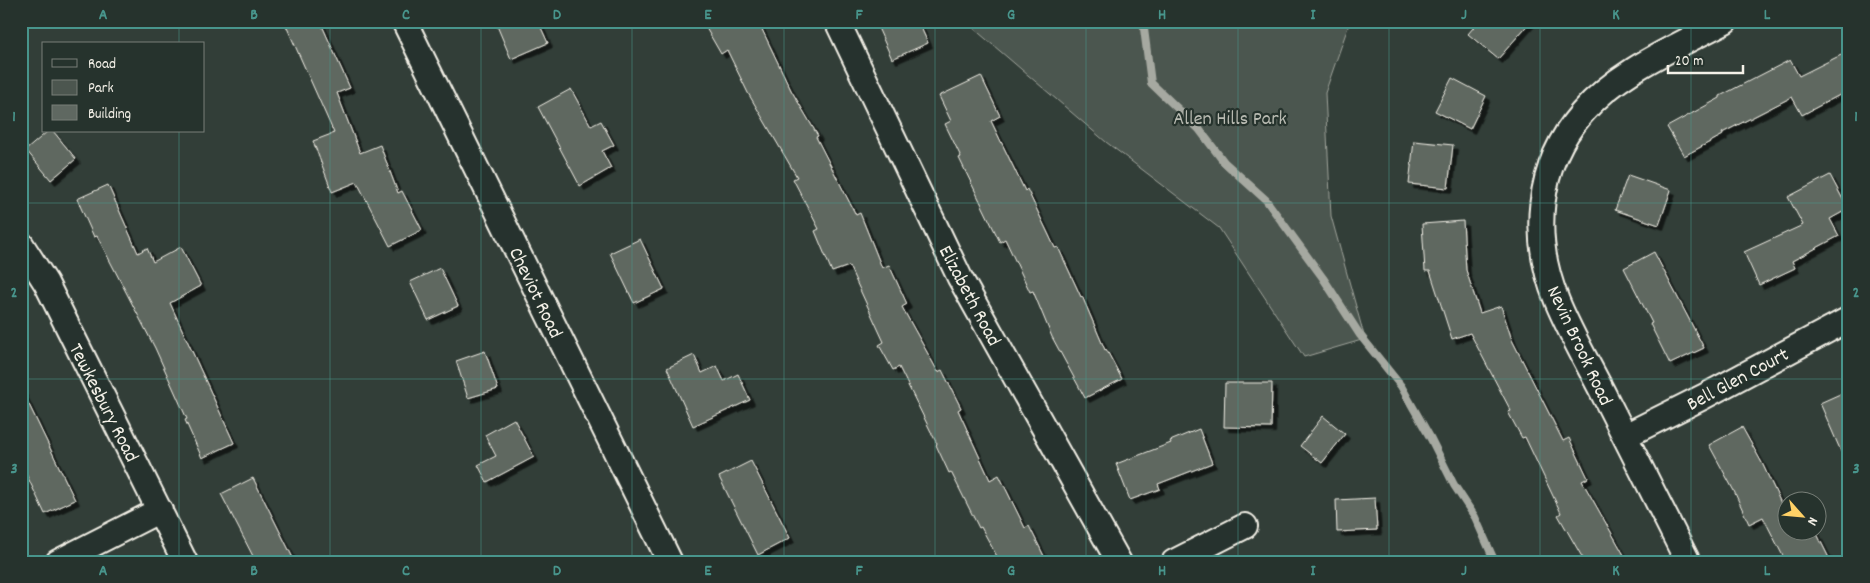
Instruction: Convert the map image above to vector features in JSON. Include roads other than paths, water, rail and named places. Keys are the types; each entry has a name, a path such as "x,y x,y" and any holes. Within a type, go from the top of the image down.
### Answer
{"street":[{"name":"Cheviot Road","path":"404,21 670,562"},
{"name":"Elizabeth Road","path":"837,21 960,278 1119,562"},
{"name":"Nevin Brook Road","path":"1688,562 1558,301 1543,253 1540,228 1546,178 1554,155 1567,132 1583,111 1625,76 1725,21"},
{"name":"Tewkesbury Road","path":"21,244 46,283 185,562"},
{"name":"Bell Glen Court","path":"1625,436 1849,319"},
{"path":"58,562 160,510"},
{"path":"1174,562 1245,526"}],"waterway":[{"path":"1143,21 1151,83 1199,129 1224,162 1266,200 1323,278 1360,335 1401,386 1454,485 1475,517 1495,562"}],"park label":[{"name":"Allen Hills Park","path":"1230,117"}]}
